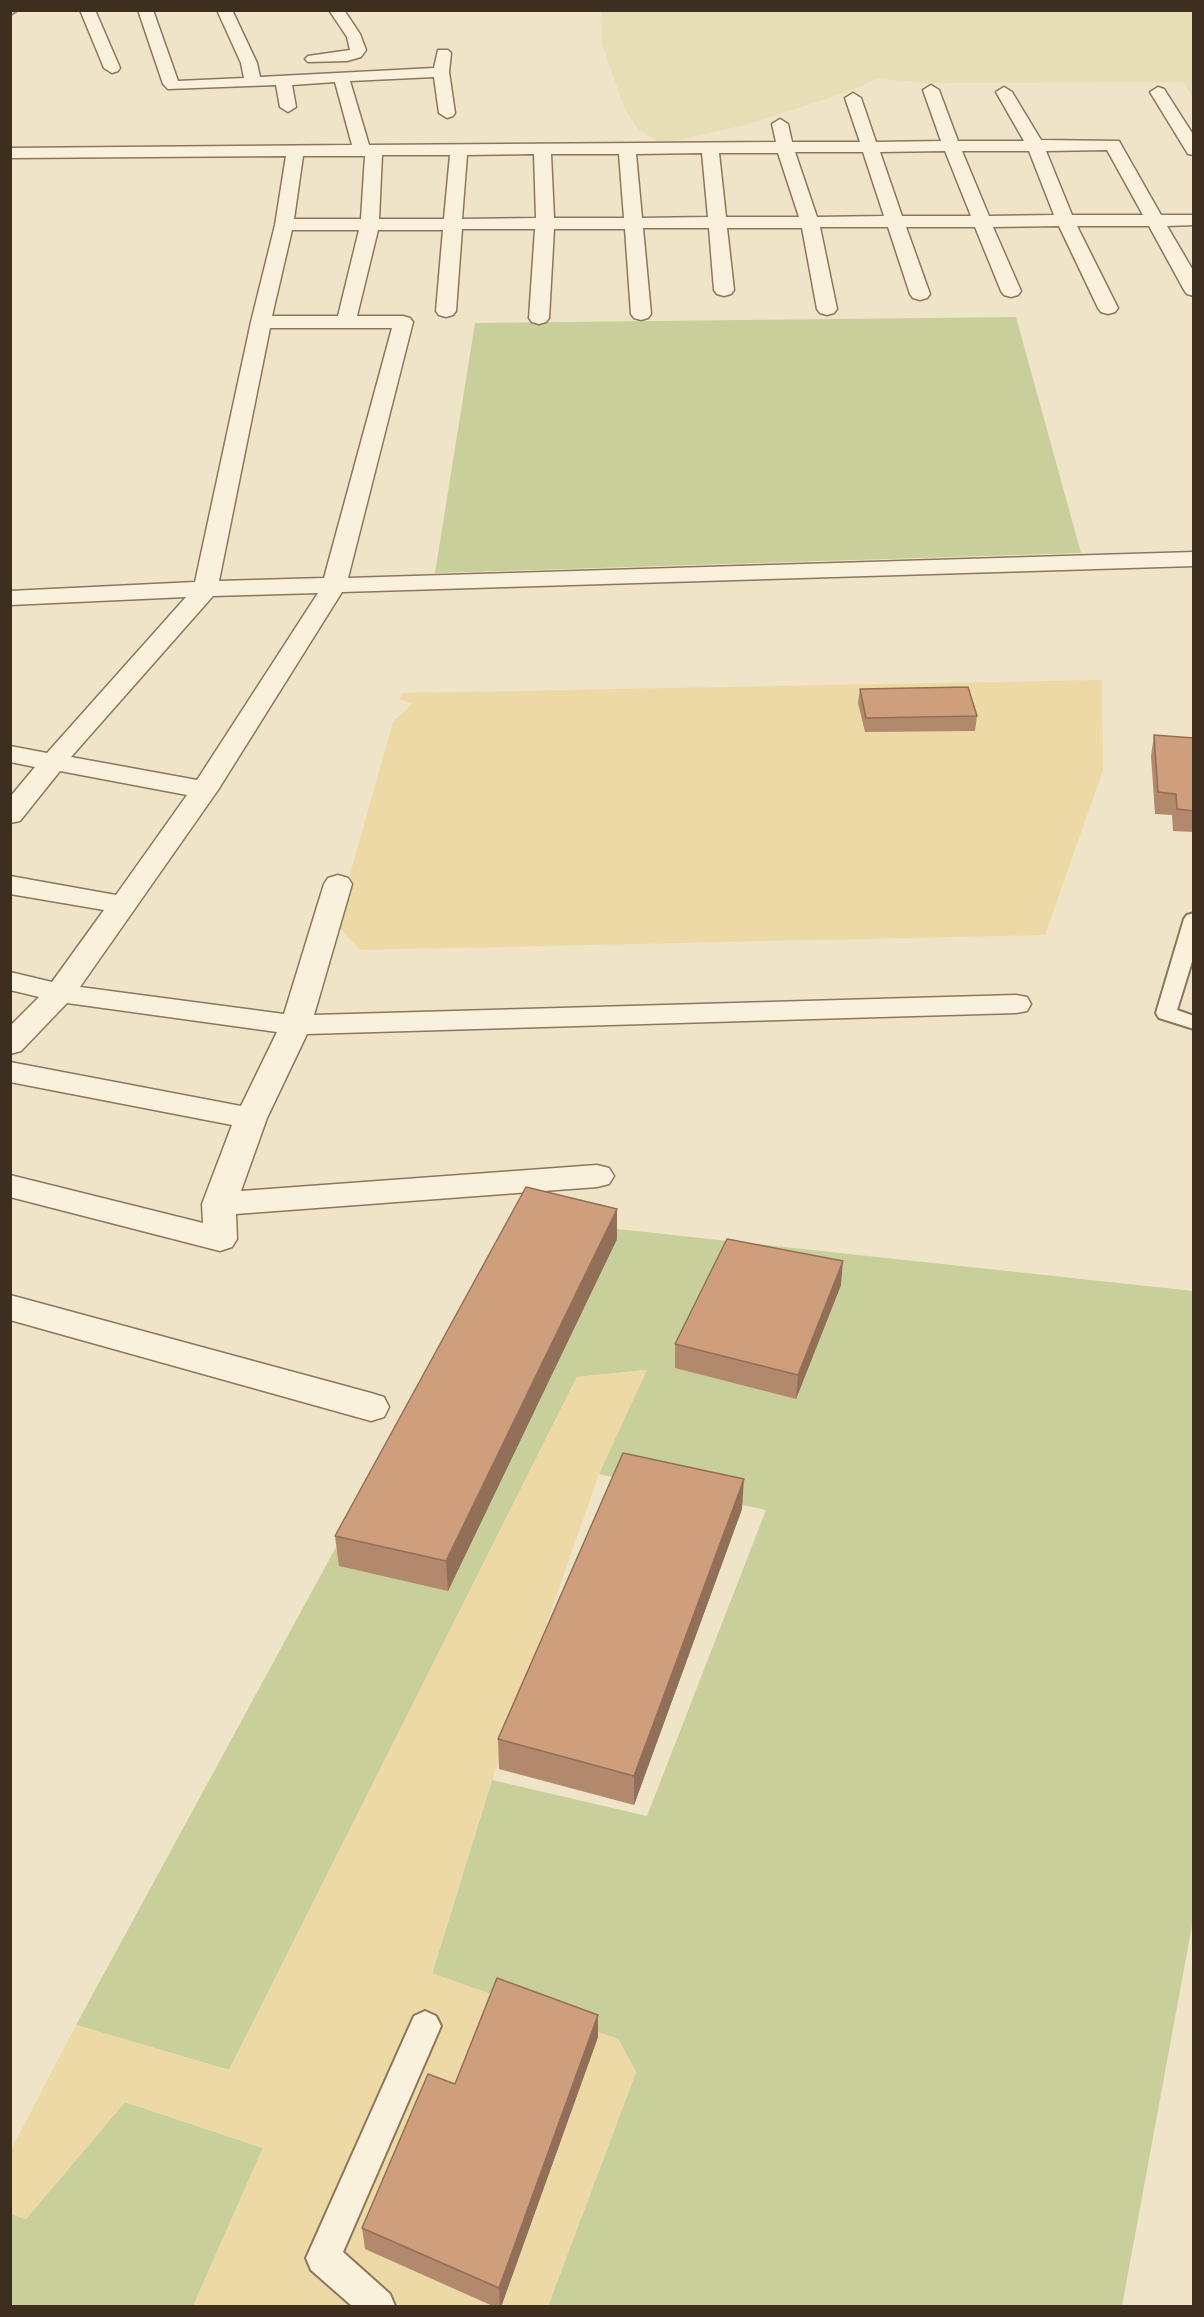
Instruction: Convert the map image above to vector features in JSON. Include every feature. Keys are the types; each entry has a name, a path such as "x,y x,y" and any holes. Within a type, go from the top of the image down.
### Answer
{"street":[{"path":"87,10 112,68"},
{"path":"145,10 171,84 183,86 441,72"},
{"path":"224,10 254,63 253,81"},
{"path":"293,60 338,58 356,54 358,50 355,37 336,10"},
{"path":"442,53 441,72 447,113"},
{"path":"341,76 368,150 370,224 346,322"},
{"path":"283,80 288,107"},
{"path":"931,90 951,146 1011,291"},
{"path":"1004,92 1035,145 1065,220 1108,308"},
{"path":"1158,92 1194,150"},
{"path":"853,98 920,294"},
{"path":"780,124 785,147 810,223 827,309"},
{"path":"10,153 1113,145 1194,290"},
{"path":"627,147 640,314"},
{"path":"539,318 545,222 542,148"},
{"path":"710,148 724,290"},
{"path":"446,311 459,149"},
{"path":"10,815 53,762 206,589 261,322 284,225 295,151"},
{"path":"284,225 1194,220"},
{"path":"10,1044 60,993 123,905 204,790 334,585 403,322 261,322"},
{"path":"10,620 21,597 206,589 1194,559"},
{"path":"10,754 204,790"},
{"path":"10,1186 220,1239 219,1204 251,1118 296,1025 338,884"},
{"path":"10,885 123,905"},
{"path":"10,981 60,993 296,1025 1016,1004"},
{"path":"10,1072 251,1118"},
{"path":"219,1204 597,1176"},
{"path":"10,1307 371,1407"}],"lane":[{"path":"1194,919 1166,1013 1194,1023"},
{"path":"378,2307 323,2258 425,2026"}],"shaded area":[{"path":"601,11 1193,11 1193,98 1183,82 932,83 877,79 850,91 749,124 661,144 637,128 624,107 602,44"}],"green space":[{"path":"1016,317 1081,553 435,573 475,323"},
{"path":"515,1218 1193,1291 1193,1920 1122,2306 548,2306 636,2072 618,2039 432,1974 492,1780 647,1816 766,1510 599,1474 646,1370 577,1377 229,2070 76,2025"},
{"path":"125,2102 263,2148 193,2306 11,2306 11,2214 26,2219"}],"sand":[{"path":"1102,680 1103,770 1045,935 360,950 336,924 393,722 412,704 399,699 403,693"},
{"path":"647,1370 599,1474 492,1780 432,1973 618,2039 636,2072 548,2306 193,2306 263,2148 125,2102 26,2219 11,2214 11,2150 76,2025 229,2070 577,1377"}],"building":[{"path":"968,687 977,716 866,718 860,689"},
{"path":"1154,735 1194,738 1194,811 1177,809 1176,794 1158,792"},
{"path":"526,1187 617,1209 446,1561 335,1536"},
{"path":"727,1239 843,1261 798,1375 675,1344"},
{"path":"623,1453 744,1479 634,1776 498,1739"},
{"path":"497,1978 598,2015 499,2288 362,2228 428,2074 455,2084"}]}
